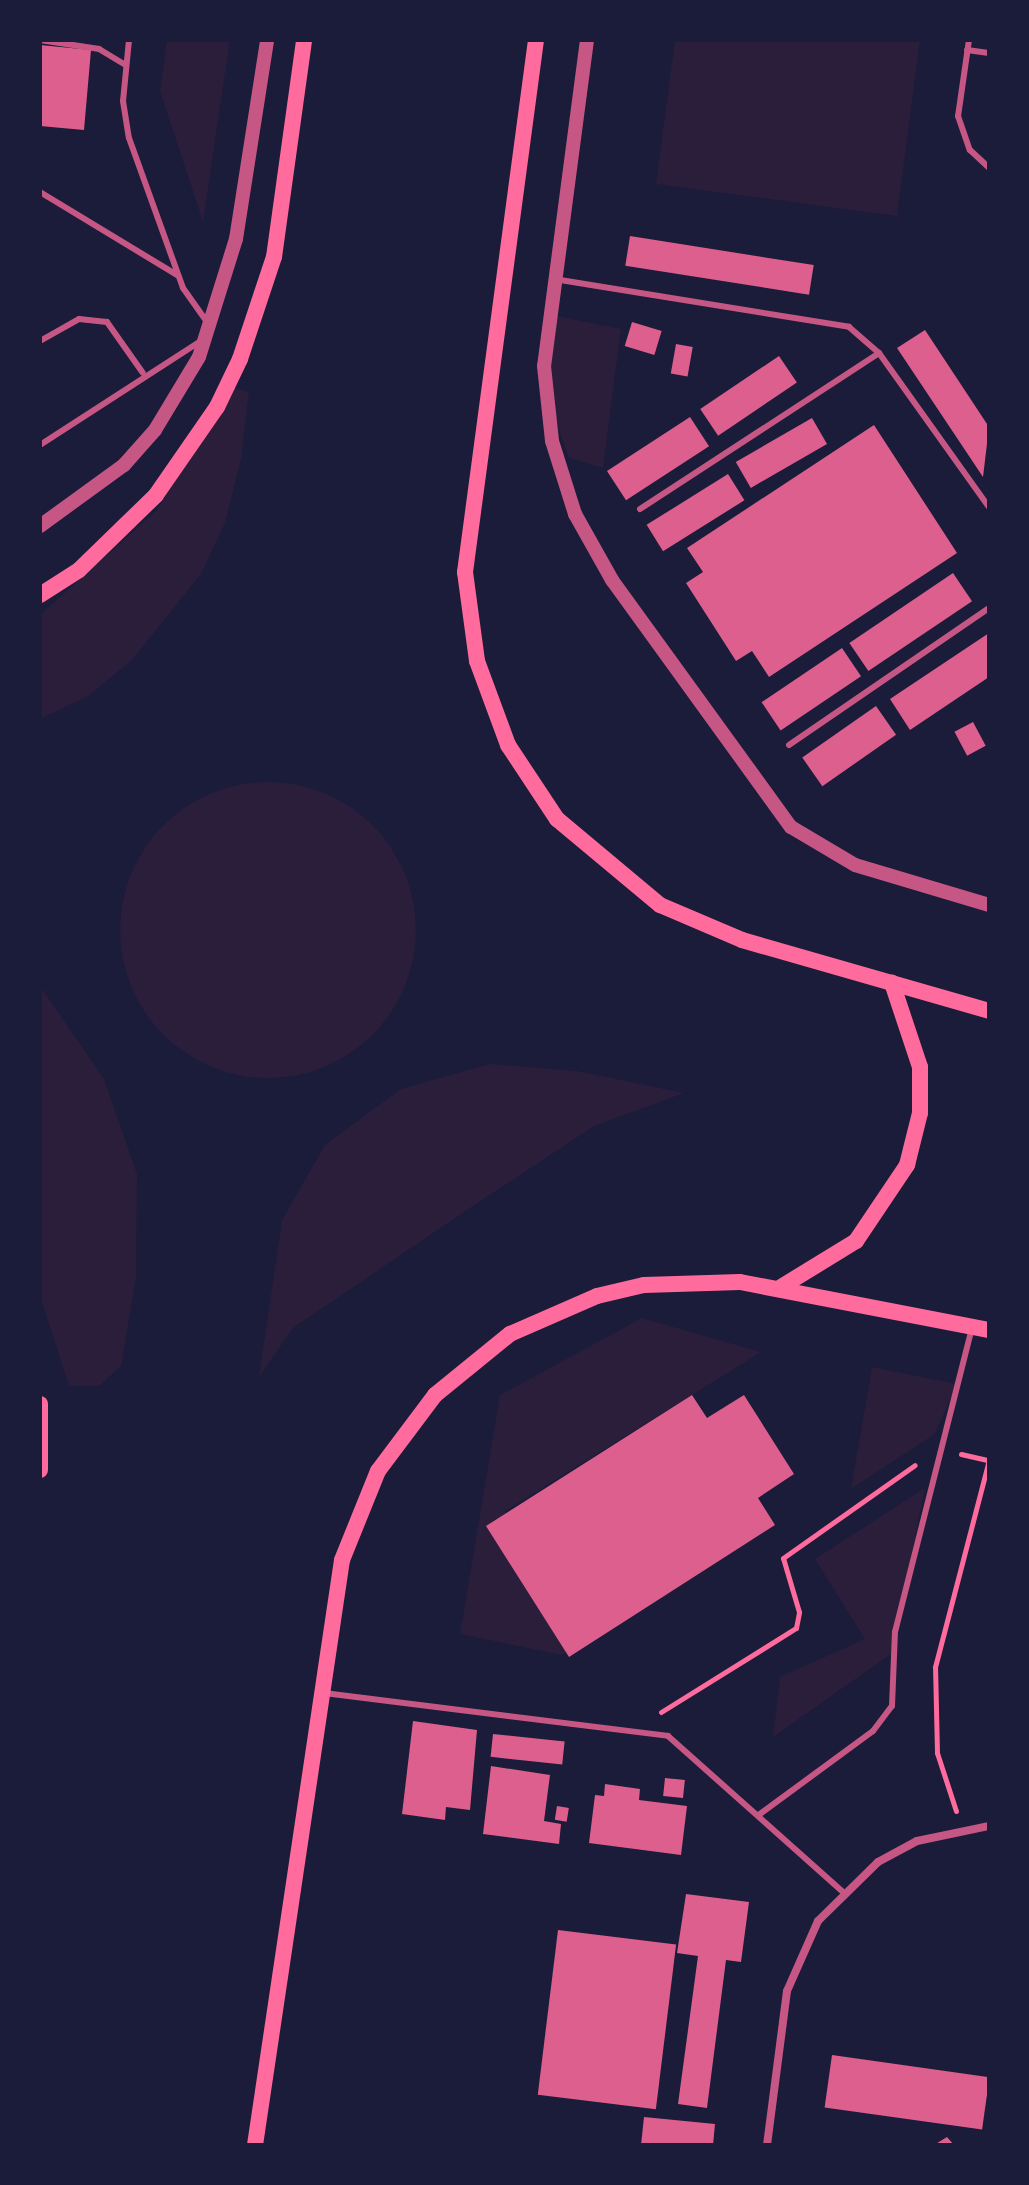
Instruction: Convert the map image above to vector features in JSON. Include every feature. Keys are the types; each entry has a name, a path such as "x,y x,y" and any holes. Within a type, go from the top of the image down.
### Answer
{"main road":[{"path":"40,595 79,570 156,495 210,418 240,359 274,257 304,40"},
{"path":"536,40 467,528 469,617 490,704 557,819 623,880 700,925 989,1011"},
{"path":"779,1287 856,1241 907,1165 920,1113 920,1067 892,983"},
{"path":"255,2145 320,1693 357,1514 404,1431 471,1362 510,1334 597,1296 692,1280 779,1287 981,1329"},
{"path":"40,1406 40,1470"}],"street":[{"path":"40,526 124,465 182,392 210,333 236,239 267,40"},
{"path":"587,40 552,279 546,404 575,514 771,807 815,844 855,865 989,905"},
{"path":"767,2145 787,1991 799,1955 843,1892 878,1862 961,1829 989,1826"}],"lane":[{"path":"40,40 99,49 126,65"},
{"path":"40,445 143,373 210,333 177,275 129,138 126,65 129,40"},
{"path":"969,40 958,116 970,150 989,168"},
{"path":"967,50 989,53"},
{"path":"40,192 177,275"},
{"path":"552,279 832,321 879,353 989,507"},
{"path":"40,341 79,319 107,322 143,373"},
{"path":"640,509 879,353"},
{"path":"789,745 989,608"},
{"path":"760,1814 873,1731 892,1706 895,1632 941,1451 981,1329"},
{"path":"320,1693 637,1727 682,1743 843,1892"}],"path":[{"path":"637,1727 796,1628 799,1612 783,1558 941,1451 989,1459 935,1667 937,1753 961,1829"}],"shaded area":[{"path":"167,40 230,40 203,222 160,91"},
{"path":"675,40 920,40 897,216 656,184"},
{"path":"552,315 621,329 603,468 569,458 555,419 547,378"},
{"path":"234,388 249,392 241,459 225,523 201,574 132,660 88,696 40,719 40,615 156,511"},
{"path":"253,782 283,782 311,788 338,799 362,815 383,836 399,860 410,887 416,930 410,973 399,1000 383,1024 362,1045 338,1061 311,1072 283,1078 253,1078 225,1072 198,1061 174,1045 153,1024 137,1000 126,973 120,945 120,915 126,887 137,860 153,836 174,815 198,799 225,788"},
{"path":"40,986 104,1079 137,1174 136,1278 121,1366 99,1386 69,1386 40,1296"},
{"path":"490,1064 577,1071 684,1093 594,1126 464,1212 293,1328 259,1377 282,1220 325,1145 401,1089"},
{"path":"642,1318 761,1352 505,1511 584,1639 562,1655 460,1634 500,1395"},
{"path":"872,1367 957,1384 935,1434 851,1489"},
{"path":"925,1488 891,1654 773,1737 780,1677 865,1639 815,1559"}],"building":[{"path":"40,45 91,50 84,130 40,126"},
{"path":"630,236 814,265 809,295 625,266"},
{"path":"632,322 662,331 654,355 625,346"},
{"path":"925,330 989,427 983,477 897,348"},
{"path":"676,344 693,347 688,376 671,374"},
{"path":"779,356 797,383 718,436 700,409"},
{"path":"690,417 709,446 626,500 607,471"},
{"path":"812,418 827,444 751,488 736,462"},
{"path":"874,425 957,553 769,677 752,651 736,661 686,583 703,572 687,548"},
{"path":"728,474 744,500 663,551 647,525"},
{"path":"953,573 972,601 868,671 849,643"},
{"path":"989,633 989,677 910,730 890,699"},
{"path":"842,648 861,676 781,730 762,702"},
{"path":"876,706 896,735 822,786 802,758"},
{"path":"973,722 986,746 967,756 954,732"},
{"path":"692,1395 707,1418 744,1395 794,1474 758,1498 775,1525 569,1657 486,1526"},
{"path":"413,1721 477,1730 470,1810 446,1807 445,1820 402,1814"},
{"path":"493,1734 565,1742 562,1764 491,1757"},
{"path":"491,1766 550,1775 544,1821 561,1824 559,1844 483,1834"},
{"path":"665,1778 685,1780 683,1798 663,1796"},
{"path":"605,1784 640,1789 639,1800 687,1806 681,1855 589,1843 595,1795 604,1796"},
{"path":"557,1806 569,1808 567,1822 555,1820"},
{"path":"686,1894 749,1902 741,1962 726,1960 707,2108 678,2104 698,1956 677,1953"},
{"path":"558,1930 676,1945 656,2109 538,2095"},
{"path":"832,2055 989,2077 982,2130 825,2107"},
{"path":"644,2117 715,2124 713,2145 641,2145"},
{"path":"947,2137 954,2145 934,2145"}]}
